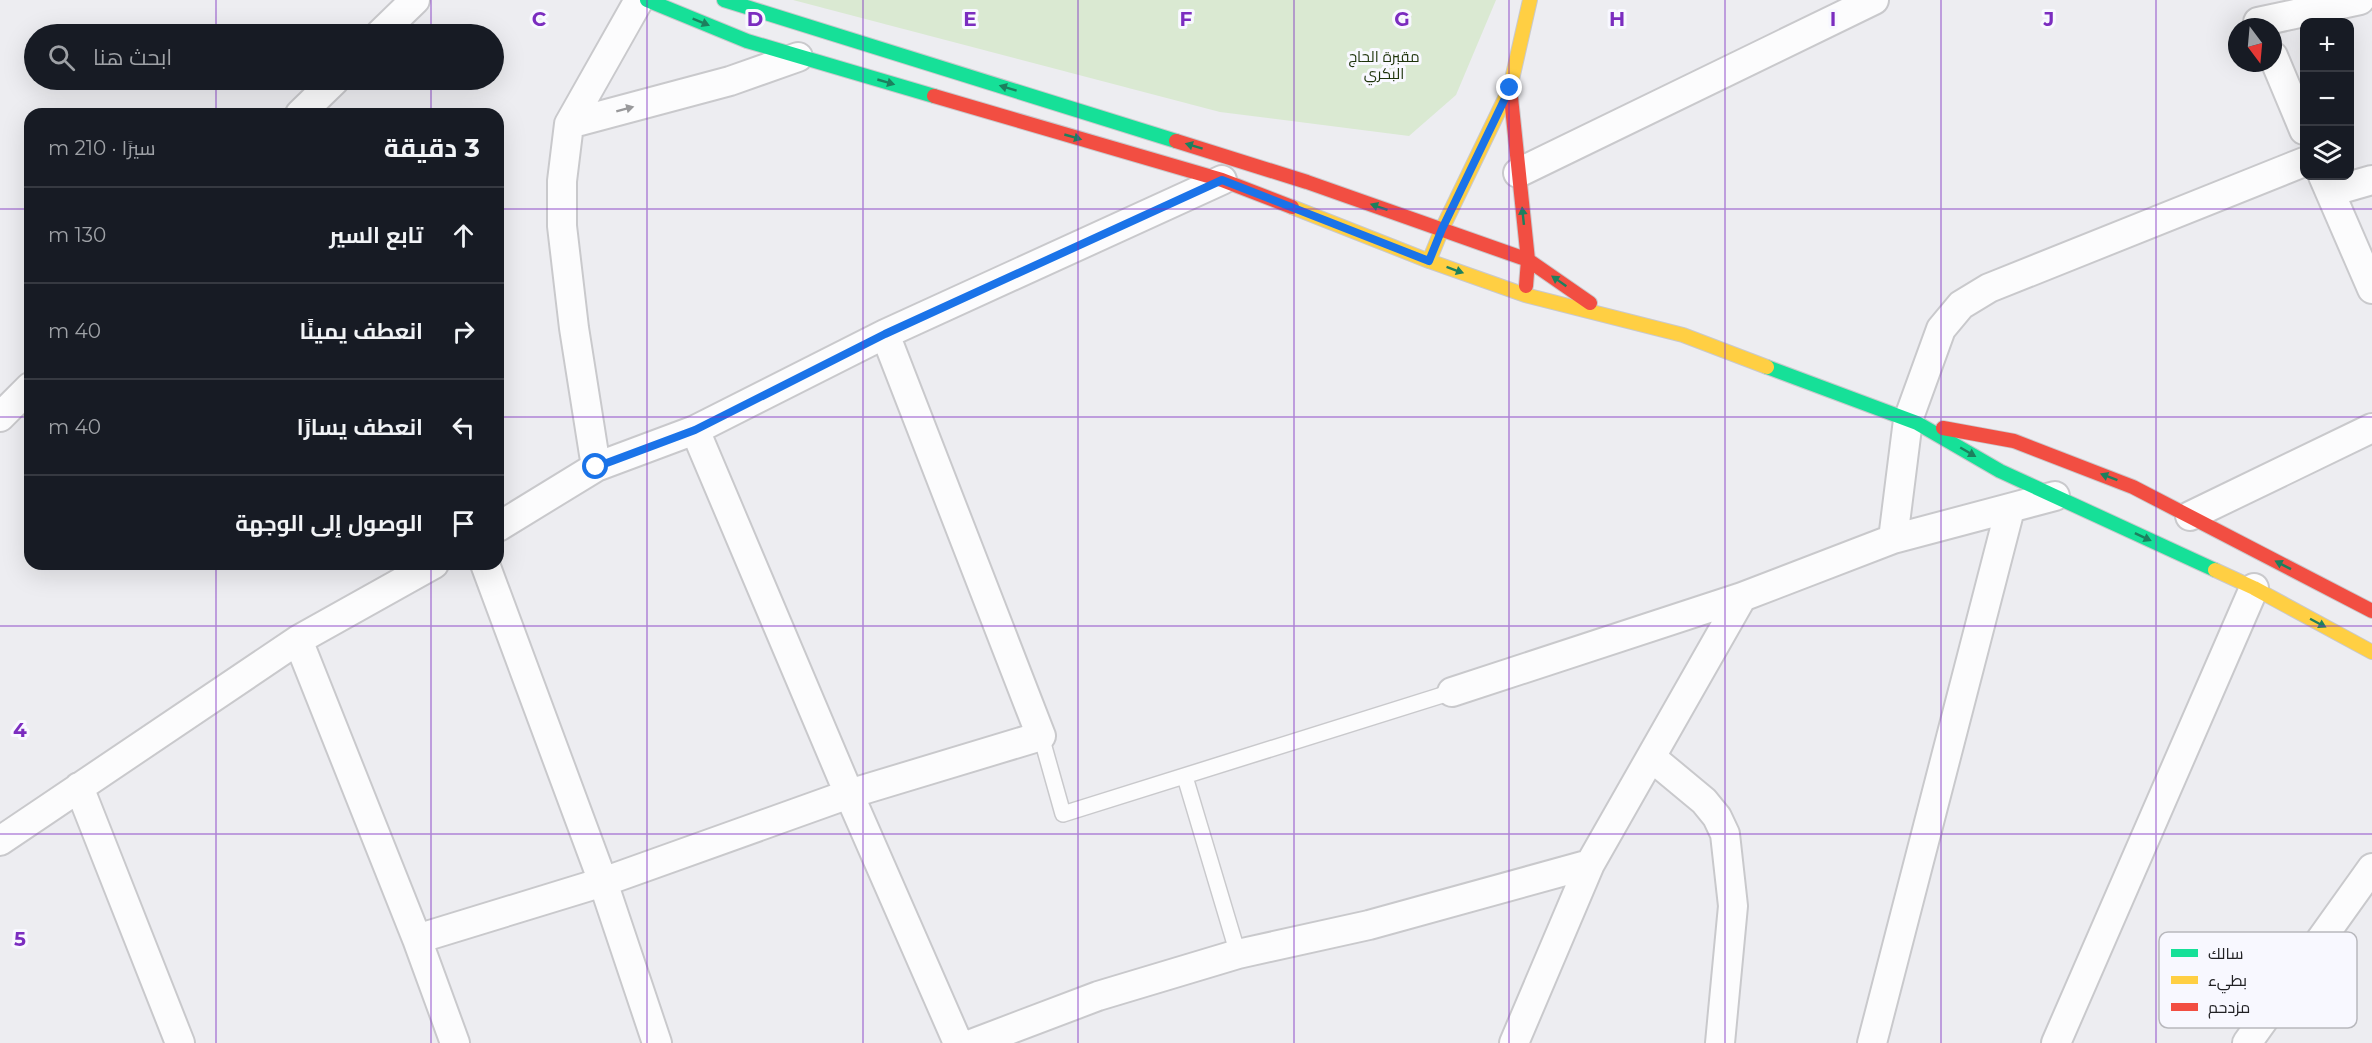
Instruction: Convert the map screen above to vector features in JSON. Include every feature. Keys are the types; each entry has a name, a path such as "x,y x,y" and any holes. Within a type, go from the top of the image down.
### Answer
{"main road":[{"path":"647,0 747,41 798,57 1222,180 1429,261 1525,295 1683,335 1912,421 2000,471 2254,588 2372,652"},
{"path":"724,0 1307,182 1442,229 1528,260 1607,315"},
{"path":"1429,261 1510,88 1530,0"},
{"path":"1510,88 1528,260 1525,295"},
{"path":"1912,421 2014,441 2133,487 2372,611"}],"street":[{"path":"390,24 415,0"},
{"path":"596,467 574,328 562,226 562,182 569,124 639,0"},
{"path":"1518,173 1874,0"},
{"path":"2256,16 2360,0"},
{"path":"569,124 730,81 798,57"},
{"path":"2280,72 2302,126"},
{"path":"306,108 325,90"},
{"path":"1893,539 1912,421 1941,329 1961,305 1989,288 2300,164"},
{"path":"504,523 596,467 695,430 885,334 1222,180"},
{"path":"2372,180 2327,184 2372,289"},
{"path":"417,939 603,882 849,794 1041,736 885,334"},
{"path":"0,417 24,393"},
{"path":"2190,516 2372,428"},
{"path":"695,430 849,794 958,1043"},
{"path":"1452,692 1742,597 1893,539 2055,496"},
{"path":"1872,1043 2010,509"},
{"path":"0,841 298,640 423,570"},
{"path":"487,570 603,882 657,1043"},
{"path":"2056,1043 2254,588"},
{"path":"1514,1043 1590,864 1742,597"},
{"path":"298,640 456,1043"},
{"path":"1651,757 1704,801 1717,817 1725,834 1733,906 1720,1043"},
{"path":"79,787 180,1043"},
{"path":"974,1043 1098,996 1238,954 1369,925 1590,864"},
{"path":"2329,932 2372,868"}],"lane":[{"path":"1041,736 1063,814 1452,692"},
{"path":"1185,777 1238,954"}],"green space":[{"name":"مقبرة الحاج البكري","path":"793,0 1496,0 1456,95 1409,136 1220,112"}],"traffic: fast":[{"path":"647,0 747,41 934,96"},
{"path":"724,0 1176,141"},
{"path":"1767,367 1917,423 2000,471 2215,570"}],"traffic: slow":[{"path":"1429,261 1510,88 1530,0"},
{"path":"1292,207 1429,261 1525,295 1683,335 1767,367"},
{"path":"2215,570 2254,588 2372,652"}],"traffic: jam":[{"path":"1510,88 1528,260 1526,286"},
{"path":"934,96 1222,180 1292,207"},
{"path":"1176,141 1307,182 1528,260 1590,303"},
{"path":"1943,428 2014,441 2133,487 2372,611"}],"route":[{"path":"596,467 695,430 885,334 1222,180 1429,261 1510,88"}]}
